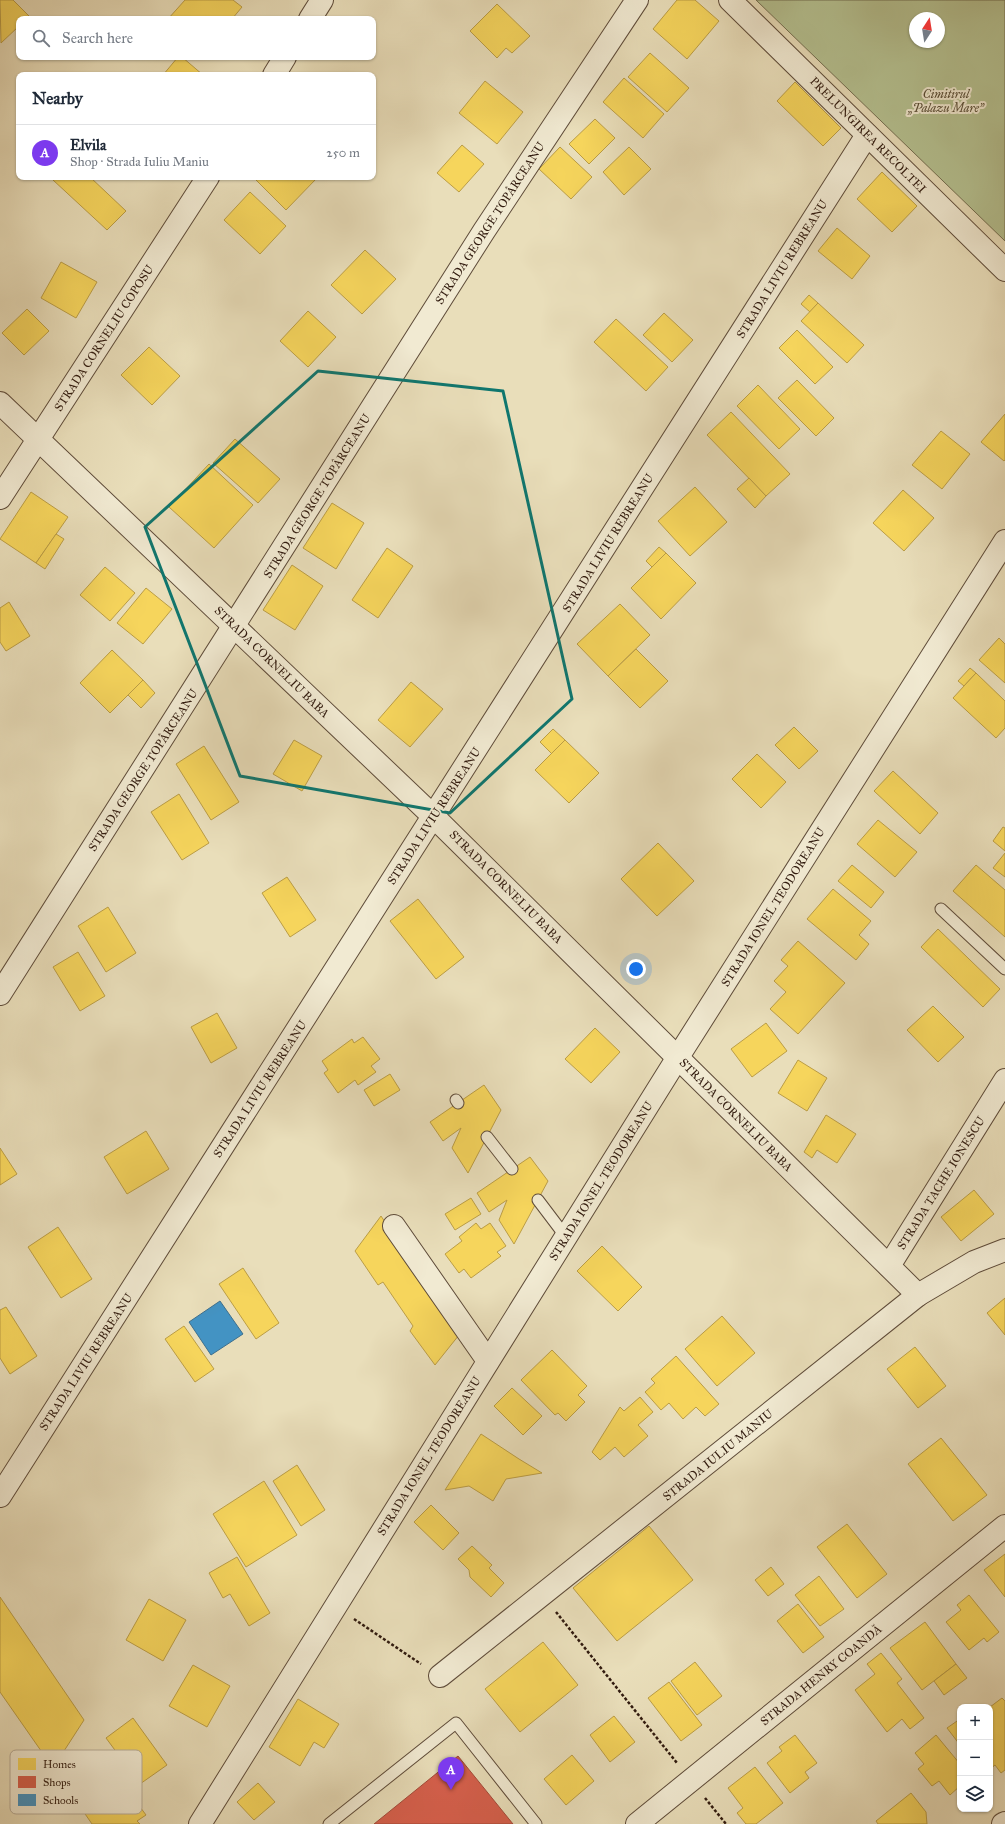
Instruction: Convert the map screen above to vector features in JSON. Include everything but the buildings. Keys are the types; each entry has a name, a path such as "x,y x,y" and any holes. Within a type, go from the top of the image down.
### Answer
{"street":[{"path":"312,16 322,0"},
{"name":"STRADA GEORGE TOPÂRCEANU","path":"0,994 235,626 480,237 636,0"},
{"name":"PRELUNGIREA RECOLTEI","path":"730,0 1005,270"},
{"path":"276,72 283,60"},
{"name":"STRADA LIVIU REBREANU","path":"0,1496 868,135"},
{"name":"STRADA CORNELIU COPOSU","path":"0,498 206,180"},
{"name":"STRADA CORNELIU BABA","path":"0,403 434,817 918,1296"},
{"name":"STRADA IONEL TEODOREANU","path":"200,1824 678,1057 1005,541"},
{"name":"STRADA TACHE IONESCU","path":"889,1266 1005,1080"},
{"path":"394,1226 488,1361"},
{"name":"STRADA IULIU MANIU","path":"440,1676 918,1296 974,1262 1005,1250"},
{"name":"STRADA HENRY COANDĂ","path":"637,1824 1005,1526"}],"lane":[{"path":"941,909 1005,969"},
{"path":"487,1138 512,1169"},
{"path":"538,1200 566,1237"},
{"path":"329,1824 456,1723 536,1824"}],"path":[{"path":"542,1595 726,1824"},
{"path":"335,1607 440,1676"}],"highlighted area":[{"path":"318,371 503,391 572,699 450,813 240,776 145,527"}],"green space":[{"name":"Cimitirul „Palazu Mare”","path":"756,0 1005,0 1005,241"}],"place":[{"name":"Elvila","path":"451,1790"}]}
